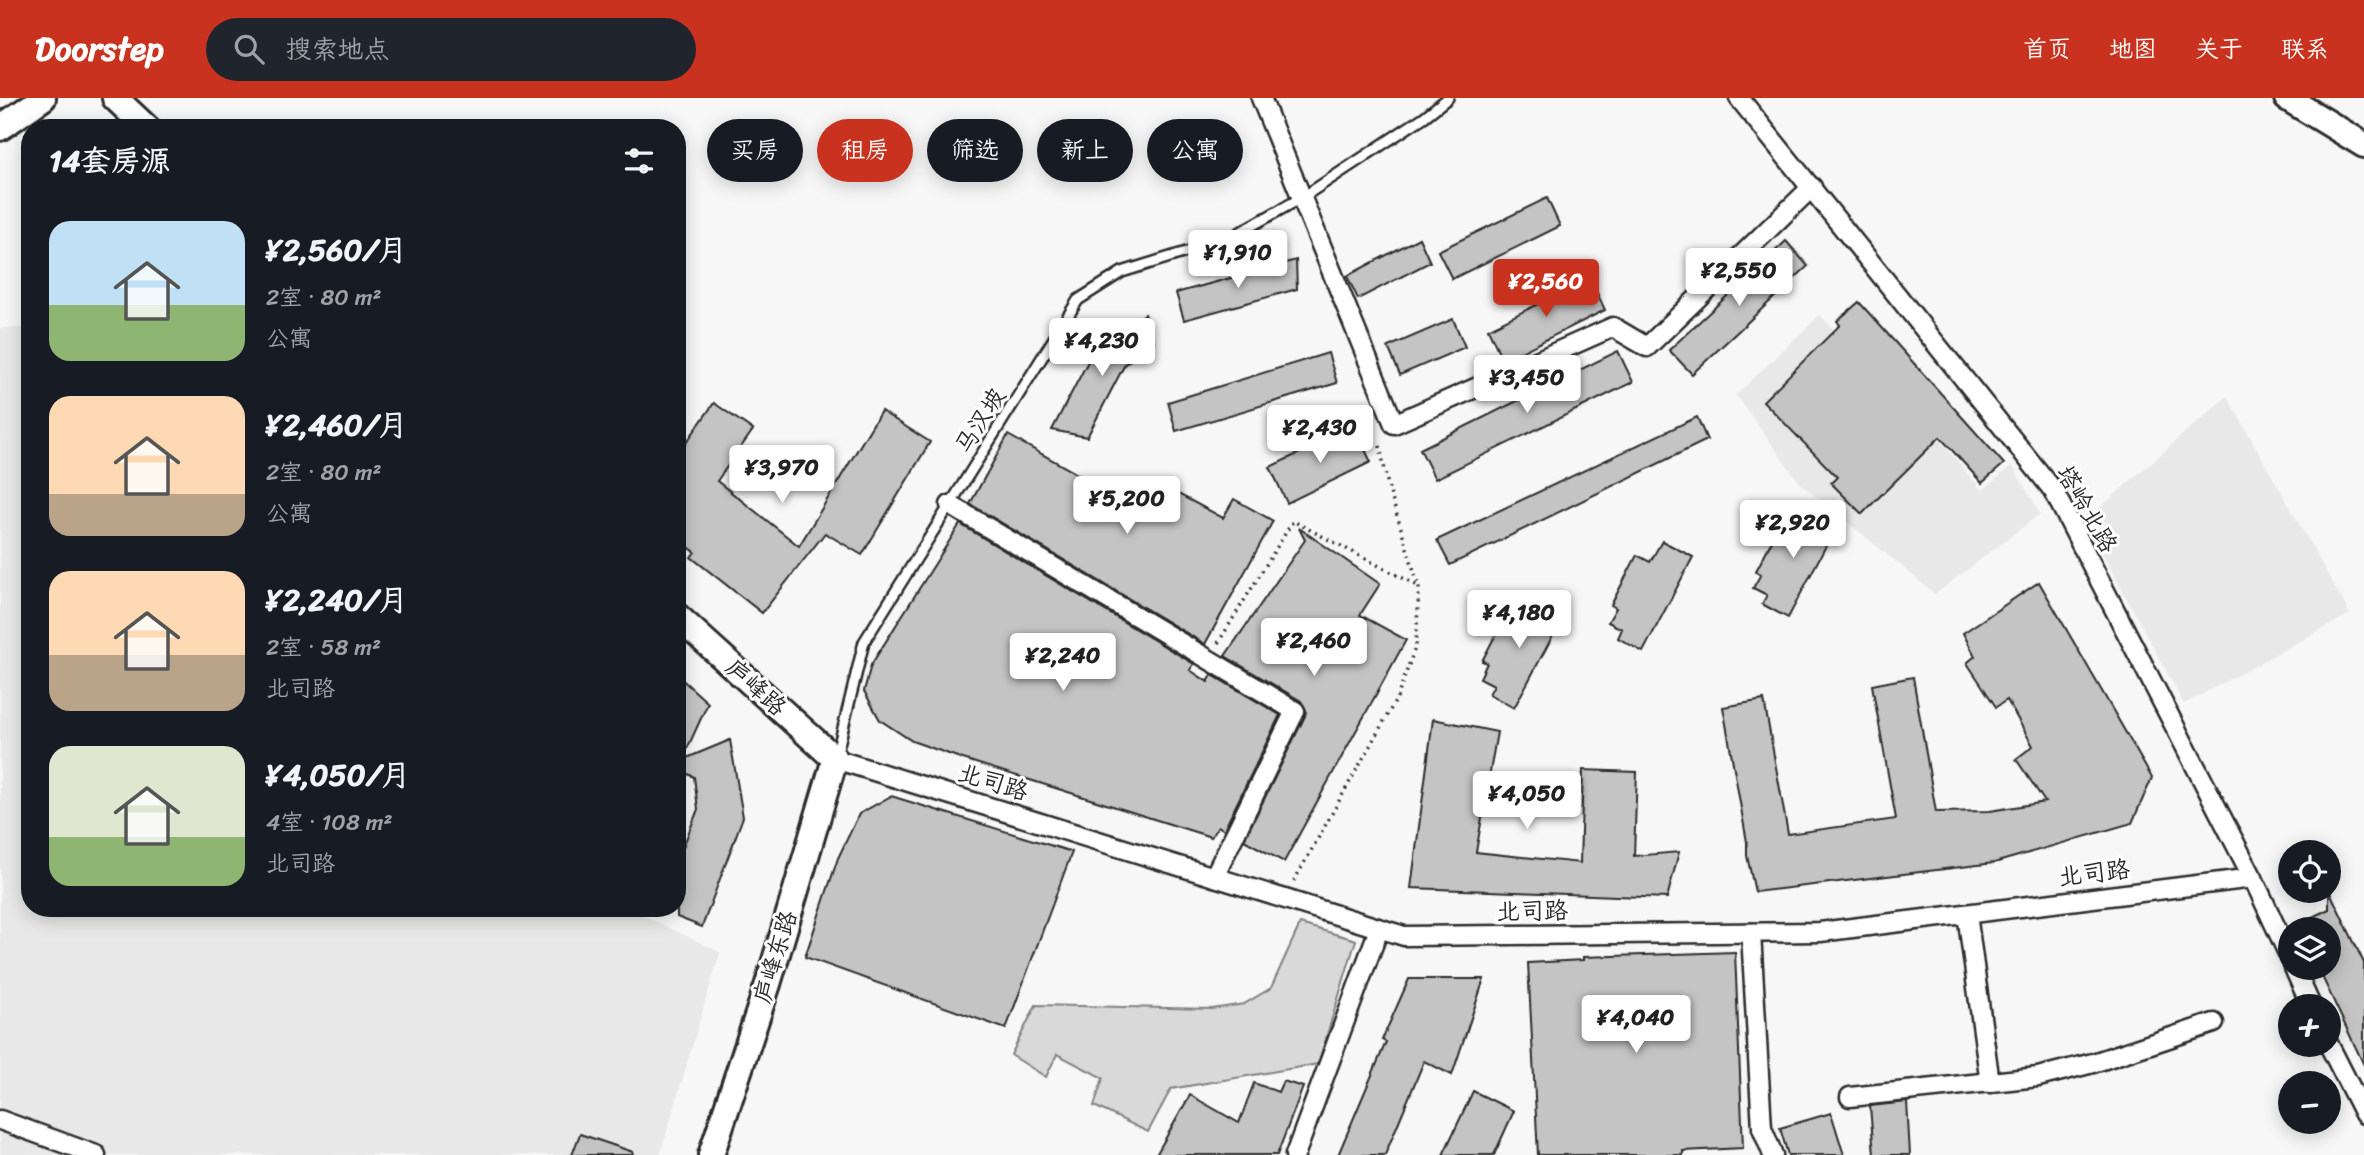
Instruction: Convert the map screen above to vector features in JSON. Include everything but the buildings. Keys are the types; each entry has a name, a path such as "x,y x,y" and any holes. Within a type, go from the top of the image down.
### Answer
{"main road":[{"path":"0,128 43,98"},
{"path":"115,98 137,119"},
{"path":"2287,98 2364,145"},
{"name":"庐峰路","path":"686,624 835,759"},
{"name":"庐峰东路","path":"711,1155 768,984 835,759"}],"street":[{"path":"1261,98 1394,424 1613,327 1647,347 1812,187"},
{"name":"塔岭北路","path":"1740,98 2053,490 2253,878 2278,932"},
{"path":"950,505 1295,711 1214,877"},
{"name":"北司路","path":"835,759 1404,936 1821,932 2253,878"},
{"path":"1967,914 1990,1083"},
{"path":"1295,1155 1379,929"},
{"path":"1751,933 1762,1128 1773,1155"},
{"path":"1850,1097 2038,1077 2092,1063 2214,1023"},
{"path":"2335,1057 2364,1114"},
{"path":"0,1120 96,1155"}],"lane":[{"name":"马汉坡","path":"835,759 864,642 1078,300 1122,272 1228,239 1303,197 1424,117 1448,98"}],"path":[{"path":"1284,898 1397,698 1416,645 1419,587 1388,486 1379,441"},
{"path":"1208,659 1293,522 1419,587"}],"shaded area":[{"path":"1820,315 1927,424 1982,491 2012,465 2040,514 1935,594 1800,483 1736,395"},
{"path":"0,328 21,328 21,917 646,917 720,952 660,1155 0,1155"},
{"path":"2227,396 2350,614 2184,704 2085,521"},
{"path":"1300,924 1356,940 1318,1064 1171,1089 1148,1132 1094,1106 1103,1078 1057,1054 1046,1077 1011,1055 1036,1005 1212,1009 1244,1004 1271,988"}]}
